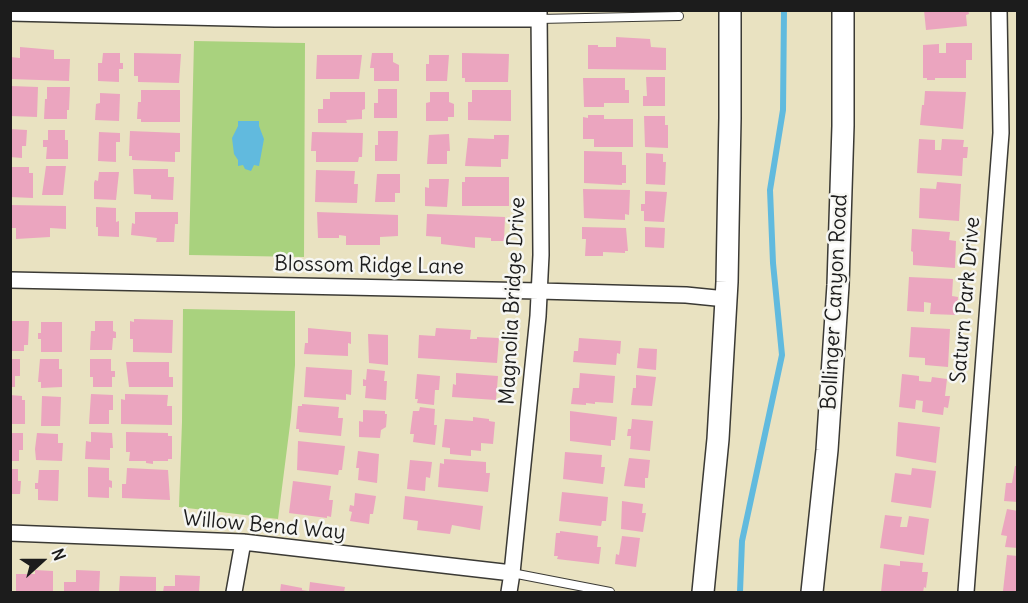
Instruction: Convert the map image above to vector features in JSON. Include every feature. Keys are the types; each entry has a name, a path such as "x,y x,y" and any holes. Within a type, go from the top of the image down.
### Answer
{"main road":[{"path":"703,592 718,439 726,299 730,10"},
{"name":"Bollinger Canyon Road","path":"812,592 827,450 838,285 843,126 843,10"}],"street":[{"name":"Saturn Park Drive","path":"966,592 1001,134 999,10"},
{"path":"10,13 538,15"},
{"name":"Magnolia Bridge Drive","path":"509,592 538,316 542,255 538,15"},
{"name":"Blossom Ridge Lane","path":"10,280 538,291 686,295 726,299"},
{"name":"Willow Bend Way","path":"10,533 243,542 512,573"},
{"path":"234,592 243,542"}],"lane":[{"path":"538,15 679,16"},
{"path":"512,573 610,592"}],"green space":[{"path":"194,41 305,43 304,257 189,255"},
{"path":"183,309 295,311 295,365 291,417 278,519 179,507"}],"water":[{"path":"238,121 259,121 264,139 259,166 254,165 251,171 245,169 243,165 238,166 238,160 234,154 232,138"}],"building":[{"path":"924,10 968,10 967,26 926,30"},
{"path":"616,37 650,39 651,47 666,48 666,70 588,69 588,45 616,47"},
{"path":"946,43 972,43 972,60 966,60 966,78 927,80 923,78 923,45 939,44 939,53 946,53"},
{"path":"20,47 54,50 54,59 70,59 69,81 10,79 10,57 20,58"},
{"path":"103,53 120,53 120,63 123,63 123,69 119,69 119,82 98,81 98,63 102,63"},
{"path":"134,53 181,54 179,83 138,82 138,76 134,76"},
{"path":"372,53 393,53 393,62 399,65 399,81 374,81 374,68 370,68"},
{"path":"462,53 509,54 508,82 465,82 465,78 462,78"},
{"path":"317,55 362,55 359,79 316,79"},
{"path":"429,55 449,55 447,81 426,81 426,64 429,64"},
{"path":"646,77 665,77 665,106 643,106 643,96 647,96"},
{"path":"583,78 625,78 625,90 629,90 629,103 604,103 604,107 584,107"},
{"path":"10,86 38,87 37,117 10,116"},
{"path":"47,87 70,87 67,119 44,119"},
{"path":"378,89 397,89 397,118 374,118 374,103 378,103"},
{"path":"141,90 180,90 180,122 141,122 141,119 137,119"},
{"path":"472,90 511,90 511,121 468,120 468,102 472,102"},
{"path":"925,91 966,92 963,129 920,125"},
{"path":"330,92 365,92 365,109 362,110 362,119 346,120 347,123 318,123 318,109 323,109 323,99 330,99"},
{"path":"430,92 449,92 449,102 454,104 454,117 448,117 448,121 426,121 426,103 430,102"},
{"path":"100,93 120,94 119,121 95,120 96,104 100,103"},
{"path":"588,115 604,115 604,119 633,119 633,147 594,147 594,139 583,139 583,117 588,118"},
{"path":"644,116 665,116 665,125 668,125 668,148 645,147"},
{"path":"10,129 27,130 26,146 22,146 22,158 10,157"},
{"path":"48,130 65,130 65,140 68,140 68,159 46,159 47,147 43,147 43,140 48,140"},
{"path":"130,131 180,133 180,152 175,152 175,162 132,160 132,156 129,156"},
{"path":"378,131 398,131 397,161 375,161"},
{"path":"99,132 120,133 120,142 116,142 116,162 98,161"},
{"path":"312,132 363,133 362,157 359,157 358,162 316,162 316,151 311,151"},
{"path":"449,134 450,151 447,151 447,164 427,164 429,135"},
{"path":"494,135 509,135 508,159 501,159 501,167 465,166 468,138 494,139"},
{"path":"919,139 935,140 935,150 941,150 942,139 964,140 963,147 968,147 967,158 963,158 962,176 917,173"},
{"path":"584,151 622,152 622,165 626,165 626,183 622,185 584,183"},
{"path":"646,153 663,154 663,162 666,162 665,185 646,184"},
{"path":"46,166 66,166 63,195 42,195"},
{"path":"10,167 29,167 29,173 33,173 33,198 10,197"},
{"path":"133,169 168,169 168,177 174,177 173,200 151,199 151,195 134,194"},
{"path":"316,170 355,171 354,184 358,184 357,203 315,202"},
{"path":"99,172 119,172 116,200 94,199 94,183 95,180 98,181"},
{"path":"377,174 400,174 400,193 395,193 395,202 375,202"},
{"path":"465,177 509,177 509,206 462,206 462,182 465,182"},
{"path":"429,179 449,179 447,207 425,206 425,187 429,188"},
{"path":"937,182 961,184 959,221 919,218 920,188 936,189"},
{"path":"583,189 630,190 629,215 625,214 625,220 584,218"},
{"path":"645,191 667,192 664,222 644,221 641,204 645,204"},
{"path":"10,205 66,206 66,229 50,228 50,237 16,239 16,228 10,228"},
{"path":"96,207 116,208 119,237 98,236"},
{"path":"135,212 178,212 174,242 156,242 157,238 131,235 132,223 135,224"},
{"path":"317,212 398,215 398,236 380,237 380,245 346,245 346,236 339,235 339,238 318,238"},
{"path":"427,214 505,217 504,241 475,237 475,248 441,244 441,237 426,236"},
{"path":"582,227 626,228 628,251 625,253 603,252 603,256 585,256 586,239 582,239"},
{"path":"645,227 665,228 664,248 645,247"},
{"path":"912,229 950,232 949,240 956,241 955,268 913,265"},
{"path":"909,277 953,279 952,296 958,297 957,315 930,314 931,303 924,302 924,312 907,311"},
{"path":"134,319 173,320 172,353 133,352 130,321 134,322"},
{"path":"10,321 29,321 28,345 24,345 24,351 10,351"},
{"path":"95,321 113,321 116,338 113,338 112,350 90,350 91,331 95,331"},
{"path":"41,322 62,322 62,352 41,352 41,339 38,339 38,333 41,333"},
{"path":"911,327 950,329 948,367 925,365 925,358 909,357"},
{"path":"308,328 351,332 348,356 304,354 305,343 308,343"},
{"path":"436,328 471,330 470,339 499,338 497,363 418,358 419,335 435,336"},
{"path":"368,334 388,335 388,365 369,363"},
{"path":"579,338 621,341 616,365 573,362 574,351 578,351"},
{"path":"639,348 657,349 656,370 637,368"},
{"path":"10,359 20,359 20,376 15,376 15,387 10,387"},
{"path":"40,359 59,359 59,369 62,369 62,387 41,388 41,382 38,382"},
{"path":"90,359 111,359 111,371 115,371 115,377 112,377 112,387 93,387 93,377 90,377"},
{"path":"126,362 169,362 169,377 173,377 173,387 129,387"},
{"path":"306,367 352,370 351,395 346,394 346,400 304,397"},
{"path":"367,369 385,371 386,400 365,398 366,386 363,386 363,379 366,380"},
{"path":"456,373 498,376 496,400 452,397 453,384 456,385"},
{"path":"580,373 615,376 613,403 571,404 573,388 579,388"},
{"path":"417,374 440,376 439,390 435,390 434,405 417,403 418,399 415,399"},
{"path":"902,374 919,376 919,381 931,382 932,377 947,379 945,396 950,396 948,408 944,407 943,415 922,412 923,401 916,400 915,409 899,407"},
{"path":"636,375 656,377 652,406 631,405 633,388 636,388"},
{"path":"91,394 113,395 113,410 109,410 109,424 89,424"},
{"path":"125,394 168,395 167,406 172,406 172,425 121,424 121,399 125,400"},
{"path":"10,395 22,396 22,400 25,400 25,424 10,424"},
{"path":"42,396 61,397 60,426 41,426"},
{"path":"302,404 339,407 338,418 343,418 341,436 299,432 299,429 296,429 298,406"},
{"path":"420,407 435,409 434,425 437,425 435,445 413,442 414,434 410,434 413,411 419,411"},
{"path":"363,410 385,411 387,414 386,427 381,430 380,438 359,437 359,421 363,422"},
{"path":"570,411 617,417 615,440 611,440 611,446 570,441"},
{"path":"473,417 495,422 493,444 481,443 481,451 471,450 471,456 450,454 450,448 442,447 445,419 473,421"},
{"path":"632,419 653,421 650,451 630,449 631,436 627,436 628,429 631,429"},
{"path":"898,422 940,427 936,463 896,456"},
{"path":"91,432 112,433 113,448 110,448 110,460 85,459 86,441 91,442"},
{"path":"126,432 168,433 168,436 172,436 172,459 153,461 153,464 146,463 146,461 129,461 130,452 126,452"},
{"path":"10,433 23,433 23,450 19,450 19,461 10,461"},
{"path":"37,433 58,434 58,443 63,443 62,461 36,460"},
{"path":"298,441 345,446 342,470 339,470 338,475 297,470"},
{"path":"358,451 379,454 377,483 358,480 359,468 356,468"},
{"path":"565,452 602,455 601,467 605,467 603,484 563,479"},
{"path":"629,458 650,460 645,488 624,486"},
{"path":"444,459 486,462 486,473 490,473 488,492 438,487 440,463 444,464"},
{"path":"410,460 432,462 430,478 426,477 425,491 407,489"},
{"path":"1015,466 1018,466 1018,502 1004,501 1006,483 1012,483"},
{"path":"88,467 109,468 112,488 109,487 109,498 88,497"},
{"path":"127,468 168,470 170,500 122,498 122,484 126,484"},
{"path":"912,468 936,471 931,508 891,502 895,473 911,475"},
{"path":"10,469 18,469 18,481 21,481 20,494 10,494"},
{"path":"39,470 59,470 58,501 38,500 38,489 35,489 35,483 38,483"},
{"path":"293,481 331,486 329,500 333,500 331,517 289,513"},
{"path":"562,492 608,497 606,521 602,521 601,526 559,521"},
{"path":"355,493 376,496 369,524 350,521 352,512 349,511 350,505 354,506"},
{"path":"405,496 483,506 480,530 452,525 450,534 417,530 418,521 403,519"},
{"path":"622,501 643,504 642,513 646,513 643,532 621,529"},
{"path":"1007,509 1018,511 1018,548 1005,547 1007,536 1001,535"},
{"path":"885,515 902,517 900,527 907,527 909,516 929,519 924,555 880,548"},
{"path":"560,531 598,536 597,547 601,547 599,564 557,559 558,556 554,556 556,533"},
{"path":"622,536 640,538 636,567 615,564"},
{"path":"1007,555 1018,556 1018,592 1003,591"},
{"path":"900,561 923,563 922,572 928,572 926,588 924,587 923,592 881,592 884,564 900,566"},
{"path":"35,570 53,571 53,592 16,592 16,574 35,574"},
{"path":"76,570 100,571 99,592 64,592 64,582 76,582"},
{"path":"175,575 200,576 199,592 163,592 164,586 175,586"},
{"path":"120,576 156,577 156,592 119,592"},
{"path":"310,582 345,587 344,592 280,592 281,584 309,591"}],"waterway":[{"path":"740,592 742,541 782,355 773,263 770,190 783,110 784,10"}]}
